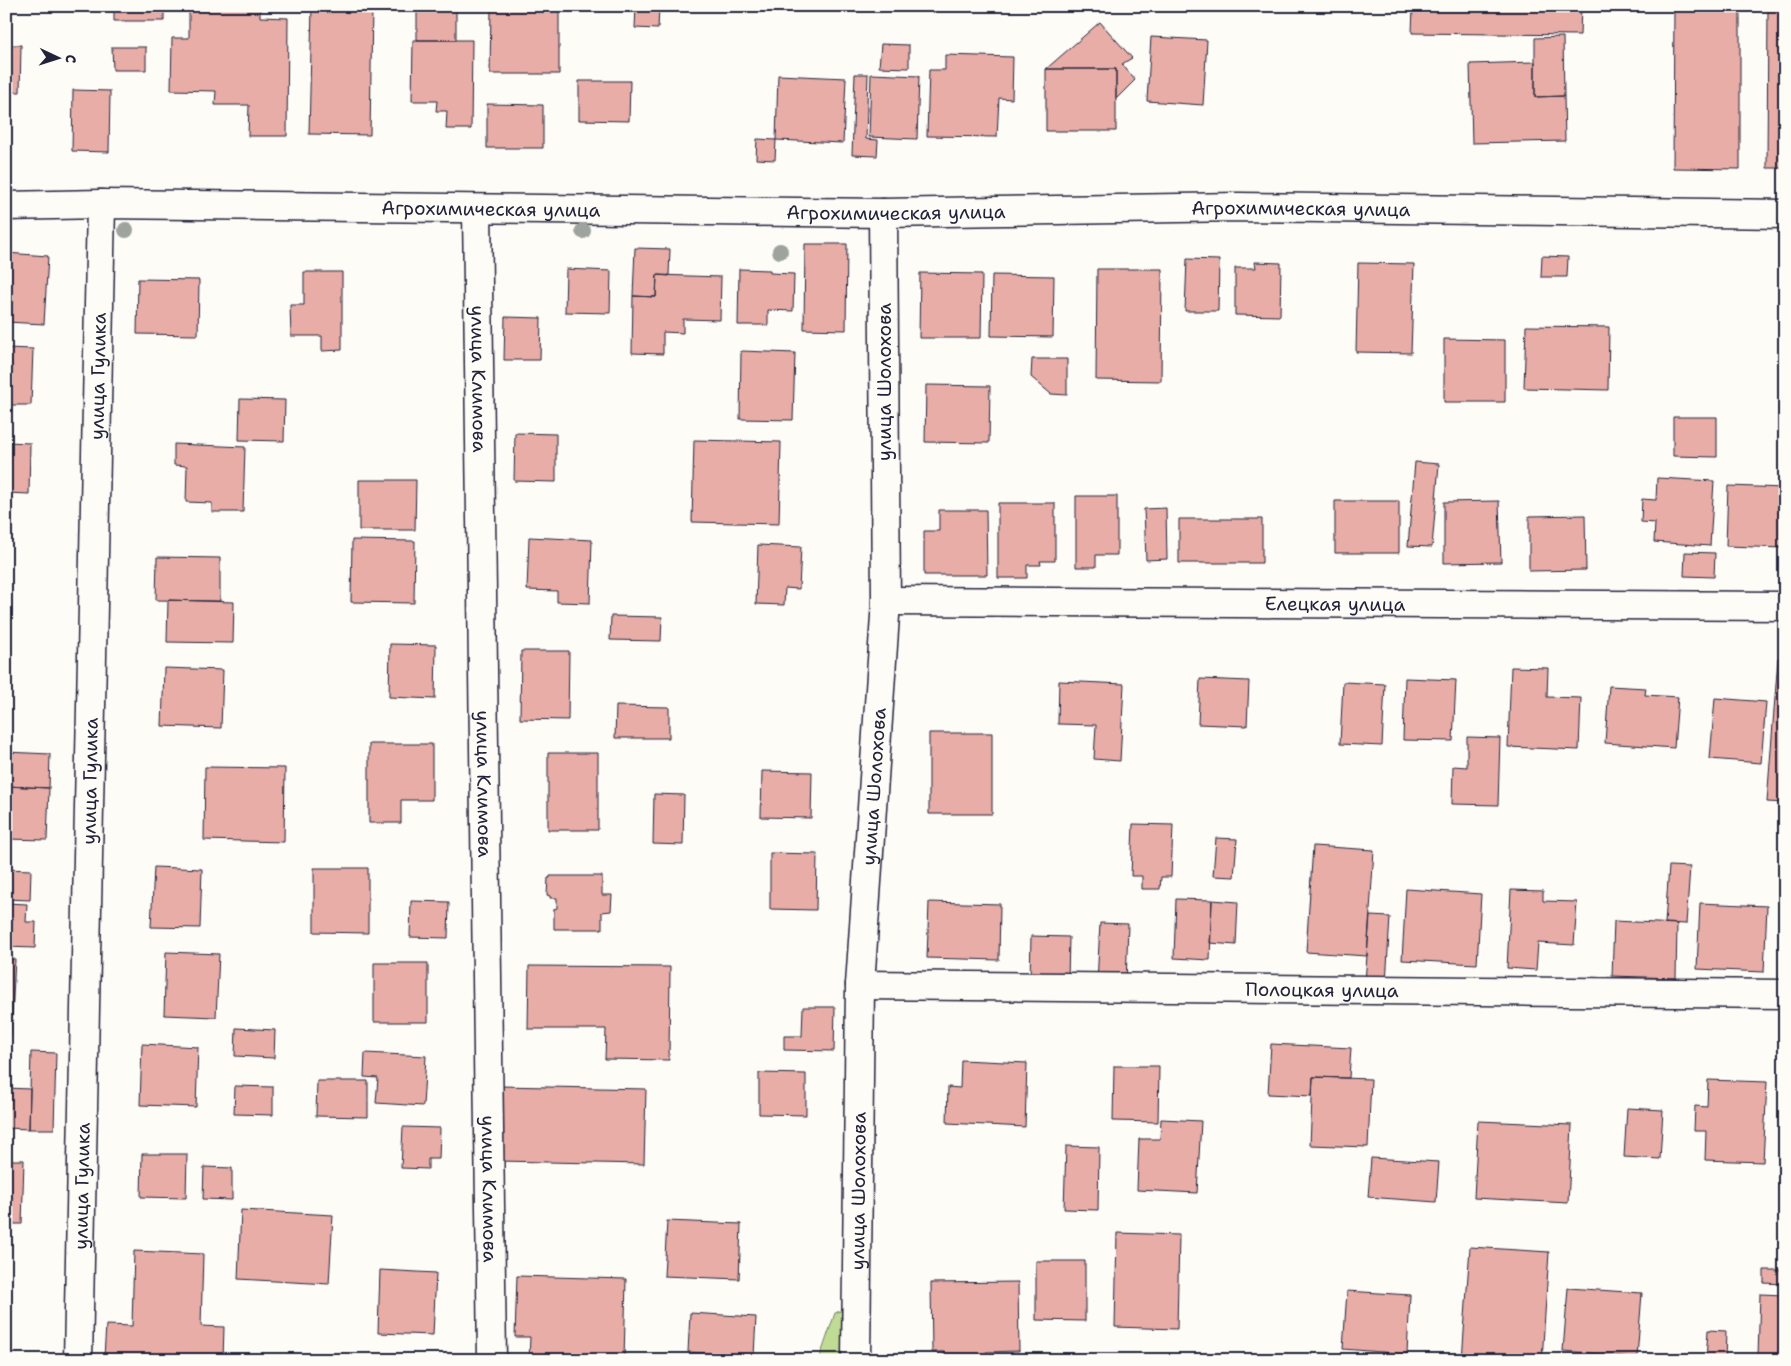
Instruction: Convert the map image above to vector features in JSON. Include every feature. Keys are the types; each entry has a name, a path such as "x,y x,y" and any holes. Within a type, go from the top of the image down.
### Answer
{"street":[{"name":"Агрохимическая улица","path":"6,206 101,204 882,213 1239,207 1785,214"},
{"name":"улица Гулика","path":"78,1360 101,204"},
{"name":"улица Климова","path":"477,209 492,1360"},
{"name":"улица Шолохова","path":"856,1360 860,985 886,601 882,213"},
{"name":"Елецкая улица","path":"886,601 1785,606"},
{"name":"Полоцкая улица","path":"860,985 1785,994"}],"green space":[{"path":"864,1302 861,1360 819,1360 835,1313"}],"building":[{"path":"114,6 164,6 164,21 114,21"},
{"path":"189,6 260,6 260,17 288,18 287,136 248,136 249,105 215,105 216,91 171,90 172,38 189,38"},
{"path":"312,6 372,6 370,135 309,134"},
{"path":"491,6 559,6 559,74 490,74"},
{"path":"636,6 659,6 658,29 635,28"},
{"path":"1413,6 1581,6 1580,35 1412,33"},
{"path":"1674,6 1740,6 1740,169 1673,168"},
{"path":"1768,6 1785,6 1785,168 1767,168"},
{"path":"417,9 456,9 456,40 417,40"},
{"path":"1100,22 1132,58 1122,64 1135,80 1116,99 1116,69 1046,69"},
{"path":"1151,37 1207,40 1203,105 1147,101"},
{"path":"1563,37 1564,96 1535,97 1535,38"},
{"path":"413,40 472,40 471,129 446,129 447,111 436,111 437,101 412,101"},
{"path":"881,44 909,45 909,68 879,67"},
{"path":"6,45 21,45 20,92 6,92"},
{"path":"112,47 146,47 146,70 113,70"},
{"path":"945,55 1013,57 1012,99 999,98 997,137 927,136 929,70 945,70"},
{"path":"1535,62 1535,97 1564,96 1565,141 1472,143 1470,64"},
{"path":"1046,69 1116,69 1116,131 1046,131"},
{"path":"855,74 868,74 866,139 878,140 877,156 852,155"},
{"path":"871,74 919,76 917,139 869,137"},
{"path":"778,75 846,78 843,143 776,140"},
{"path":"579,81 630,81 629,121 579,120"},
{"path":"73,90 110,91 109,152 72,151"},
{"path":"487,104 543,105 543,148 487,148"},
{"path":"757,139 776,140 775,160 756,159"},
{"path":"805,244 847,244 846,330 804,329"},
{"path":"635,248 670,249 669,276 657,275 656,297 633,296"},
{"path":"6,253 48,256 44,324 6,322"},
{"path":"1542,256 1568,257 1567,277 1541,277"},
{"path":"1187,259 1219,260 1218,311 1185,311"},
{"path":"1255,262 1281,263 1280,316 1235,315 1235,268 1256,268"},
{"path":"1358,263 1414,264 1411,353 1356,352"},
{"path":"566,269 611,271 610,313 565,312"},
{"path":"739,269 770,270 770,273 794,274 793,311 768,310 768,325 738,325"},
{"path":"1097,269 1162,269 1161,381 1096,380"},
{"path":"304,272 342,272 342,350 322,351 322,336 291,336 290,305 304,305"},
{"path":"920,273 982,274 981,338 919,338"},
{"path":"657,275 721,277 720,320 683,319 683,333 663,332 663,354 632,353 633,296 656,297"},
{"path":"992,275 1054,276 1053,337 991,336"},
{"path":"138,279 199,280 198,335 137,334"},
{"path":"505,317 541,318 540,360 504,360"},
{"path":"1526,326 1609,327 1608,390 1524,388"},
{"path":"1444,339 1505,340 1505,402 1444,402"},
{"path":"6,348 33,349 31,405 6,405"},
{"path":"741,351 795,353 793,420 740,419"},
{"path":"1032,359 1067,359 1067,395 1051,394 1031,377"},
{"path":"926,385 990,386 989,443 925,442"},
{"path":"240,399 285,400 284,441 239,440"},
{"path":"1673,417 1717,417 1717,457 1673,456"},
{"path":"515,433 556,434 556,482 514,481"},
{"path":"694,440 781,442 779,524 692,522"},
{"path":"6,442 30,443 29,494 6,493"},
{"path":"174,444 245,447 243,512 212,512 212,503 186,502 187,466 174,465"},
{"path":"1415,462 1439,464 1432,547 1408,546"},
{"path":"1657,478 1714,481 1710,546 1654,542 1655,523 1641,522 1642,499 1656,500"},
{"path":"359,480 416,480 415,530 359,530"},
{"path":"1728,486 1785,488 1785,548 1726,546"},
{"path":"1076,496 1117,496 1117,555 1096,555 1096,567 1076,567"},
{"path":"1335,501 1399,501 1399,553 1335,553"},
{"path":"1499,501 1501,562 1444,563 1444,502"},
{"path":"998,503 1055,503 1055,561 1040,561 1041,565 1027,565 1027,578 998,578"},
{"path":"1166,508 1167,559 1146,560 1144,509"},
{"path":"939,510 986,510 987,575 924,575 924,531 939,531"},
{"path":"1585,515 1586,570 1529,571 1529,516"},
{"path":"1179,519 1262,519 1262,563 1179,563"},
{"path":"529,537 592,540 590,603 557,602 557,591 527,590"},
{"path":"352,540 415,541 414,603 351,602"},
{"path":"758,545 801,547 799,589 785,588 784,605 756,604"},
{"path":"1685,552 1715,553 1714,577 1684,576"},
{"path":"157,557 220,558 220,601 156,600"},
{"path":"168,600 234,602 233,643 167,642"},
{"path":"611,616 662,617 661,641 610,640"},
{"path":"390,644 436,645 435,699 389,697"},
{"path":"521,651 569,651 568,720 520,719"},
{"path":"1778,658 1785,658 1785,803 1767,802"},
{"path":"1511,667 1548,668 1547,697 1581,698 1579,750 1508,747"},
{"path":"164,668 223,670 221,728 162,726"},
{"path":"1405,678 1456,680 1453,741 1403,740"},
{"path":"1200,679 1249,681 1247,726 1198,724"},
{"path":"1059,681 1124,684 1120,761 1094,759 1096,725 1058,724"},
{"path":"1343,682 1385,684 1382,746 1340,744"},
{"path":"1609,686 1646,688 1645,695 1678,697 1674,748 1605,743"},
{"path":"1715,698 1766,702 1761,763 1710,759"},
{"path":"616,706 669,707 669,738 615,738"},
{"path":"929,733 992,733 992,814 929,814"},
{"path":"1467,737 1500,738 1498,805 1452,804 1453,766 1467,767"},
{"path":"369,744 432,744 432,800 401,800 401,823 369,823"},
{"path":"6,752 50,754 49,788 6,786"},
{"path":"548,753 598,753 598,830 548,830"},
{"path":"205,767 285,768 284,842 204,840"},
{"path":"762,771 812,772 811,818 761,817"},
{"path":"6,786 49,788 47,840 6,839"},
{"path":"654,794 684,795 683,845 653,844"},
{"path":"1133,824 1173,825 1171,877 1161,877 1160,889 1142,889 1142,876 1131,876"},
{"path":"1216,838 1237,839 1234,877 1213,876"},
{"path":"1313,846 1374,850 1367,956 1306,952"},
{"path":"770,853 817,854 816,910 770,909"},
{"path":"1669,866 1690,867 1686,924 1665,923"},
{"path":"154,867 202,869 200,928 151,927"},
{"path":"314,868 368,868 368,933 314,932"},
{"path":"6,869 31,870 30,900 6,899"},
{"path":"550,876 602,876 602,895 612,895 611,911 602,912 602,929 554,929 554,909 557,908 557,898 550,898 547,895 548,878"},
{"path":"1406,889 1481,894 1477,964 1402,960"},
{"path":"1511,890 1543,891 1543,901 1577,902 1574,945 1538,943 1536,970 1507,968"},
{"path":"1176,899 1212,900 1210,960 1174,958"},
{"path":"1212,900 1238,902 1236,945 1210,943"},
{"path":"411,901 449,902 448,938 410,937"},
{"path":"929,902 1000,904 999,960 927,958"},
{"path":"6,903 27,904 26,922 36,922 35,948 6,947"},
{"path":"1700,903 1767,906 1764,972 1697,969"},
{"path":"1370,916 1390,917 1386,983 1365,982"},
{"path":"1614,921 1677,924 1676,978 1612,976"},
{"path":"1100,923 1128,924 1126,985 1097,984"},
{"path":"1031,936 1069,937 1068,981 1030,980"},
{"path":"166,952 219,954 216,1017 164,1015"},
{"path":"6,959 15,959 11,1035 6,1034"},
{"path":"374,963 428,963 428,1022 374,1022"},
{"path":"529,966 670,967 669,1060 605,1059 606,1029 528,1029"},
{"path":"803,1007 835,1007 834,1051 784,1050 784,1036 802,1036"},
{"path":"236,1028 275,1030 274,1058 235,1056"},
{"path":"142,1044 198,1047 196,1107 140,1105"},
{"path":"1271,1044 1351,1048 1349,1078 1313,1077 1312,1096 1268,1094"},
{"path":"31,1052 56,1053 54,1129 29,1129"},
{"path":"365,1053 426,1056 423,1106 376,1103 378,1078 364,1077"},
{"path":"961,1060 1027,1063 1025,1127 947,1123 948,1087 960,1088"},
{"path":"1114,1066 1159,1066 1158,1122 1113,1121"},
{"path":"759,1073 806,1074 806,1115 759,1114"},
{"path":"1313,1077 1371,1079 1368,1147 1310,1145"},
{"path":"1708,1080 1767,1082 1763,1162 1705,1160 1706,1131 1694,1131 1695,1106 1707,1107"},
{"path":"317,1081 368,1081 368,1117 316,1116"},
{"path":"235,1086 273,1087 273,1115 234,1114"},
{"path":"499,1086 646,1089 644,1164 498,1161"},
{"path":"6,1088 30,1089 29,1129 6,1128"},
{"path":"1627,1108 1663,1110 1660,1159 1624,1157"},
{"path":"1161,1119 1201,1121 1197,1193 1137,1190 1139,1139 1160,1139"},
{"path":"1478,1121 1572,1125 1568,1203 1474,1198"},
{"path":"403,1127 440,1128 439,1159 428,1159 428,1169 401,1168"},
{"path":"1066,1146 1099,1147 1098,1210 1064,1209"},
{"path":"142,1154 187,1154 186,1198 141,1197"},
{"path":"1371,1158 1439,1162 1436,1202 1368,1197"},
{"path":"6,1160 24,1160 22,1224 6,1224"},
{"path":"204,1167 232,1168 232,1200 203,1199"},
{"path":"241,1210 333,1215 329,1284 238,1279"},
{"path":"667,1221 741,1224 739,1279 664,1276"},
{"path":"1117,1233 1179,1235 1177,1329 1115,1327"},
{"path":"1470,1247 1549,1252 1542,1360 1462,1360"},
{"path":"134,1251 203,1254 201,1326 224,1327 223,1360 104,1357 106,1325 132,1326"},
{"path":"6,1253 8,1253 6,1310"},
{"path":"1036,1261 1085,1261 1085,1321 1036,1320"},
{"path":"380,1270 436,1273 433,1335 378,1333"},
{"path":"1764,1270 1785,1270 1785,1284 1764,1283"},
{"path":"517,1276 626,1279 624,1360 529,1360 530,1337 515,1337"},
{"path":"1018,1282 1019,1351 986,1352 986,1360 944,1360 944,1352 932,1352 931,1283"},
{"path":"1568,1288 1642,1293 1637,1357 1563,1351"},
{"path":"1347,1291 1410,1295 1407,1354 1343,1349"},
{"path":"1760,1294 1784,1295 1785,1357 1758,1356"},
{"path":"690,1313 756,1317 754,1356 688,1352"},
{"path":"1708,1330 1726,1331 1725,1360 1706,1360"}]}
